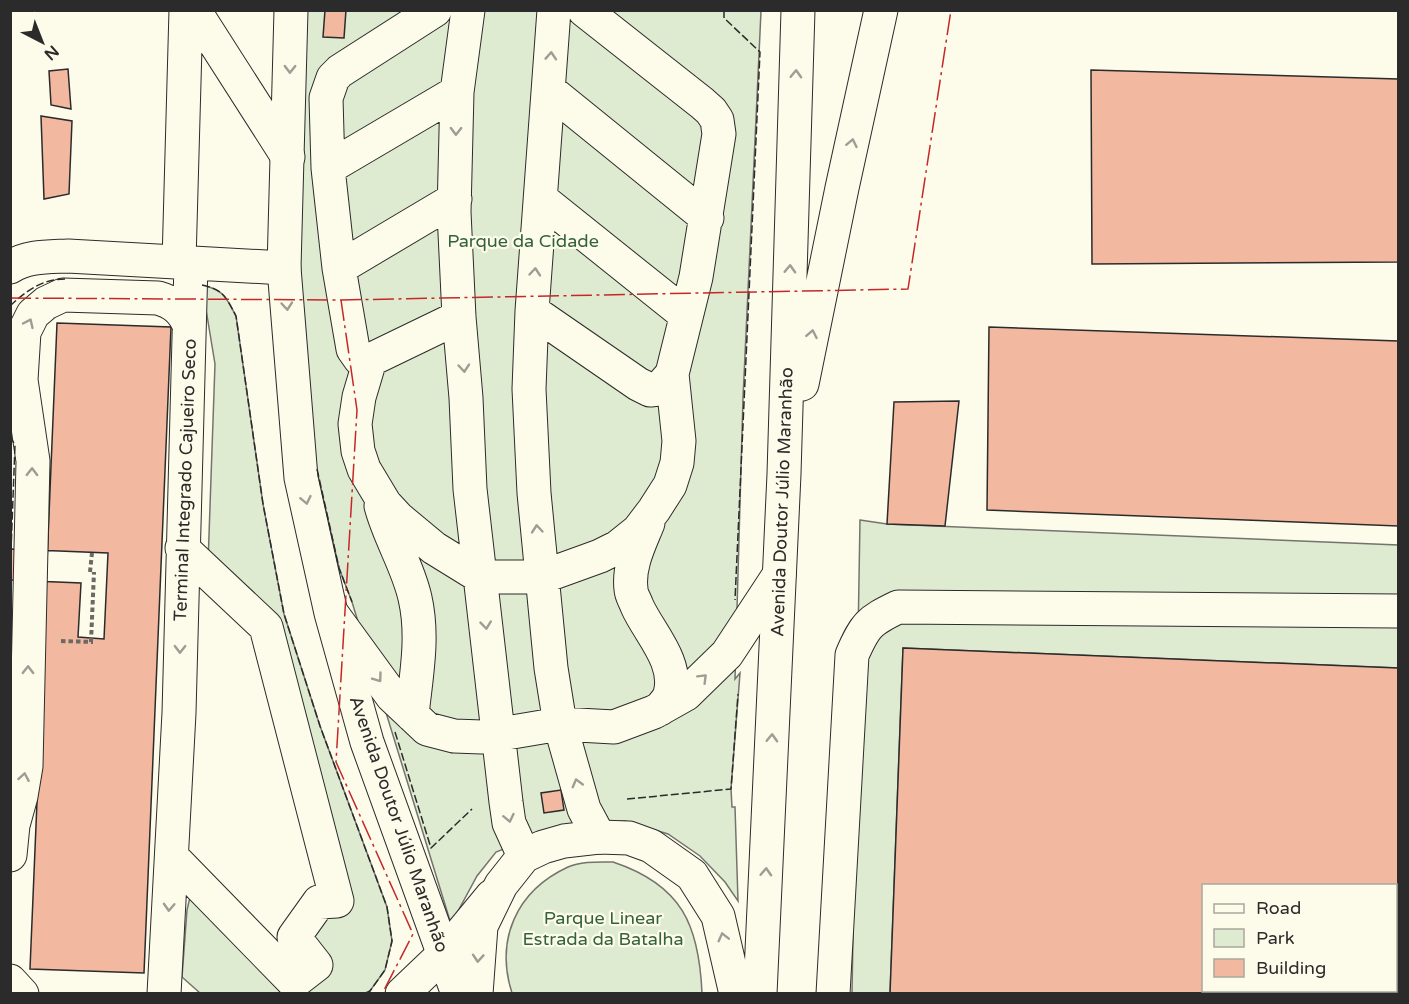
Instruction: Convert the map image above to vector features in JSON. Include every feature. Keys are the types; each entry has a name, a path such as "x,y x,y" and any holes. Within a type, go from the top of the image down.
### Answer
{"main road":[{"path":"186,10 185,263 189,325"},
{"path":"194,10 288,157"},
{"name":"Avenida Doutor Júlio Maranhão","path":"291,10 284,268 302,478 332,613 367,742 458,993"},
{"path":"435,10 340,71 333,78 326,98 328,168 339,268 353,349 360,359 370,360 459,317"},
{"path":"468,10 458,92 455,199 459,317 466,398 470,489 508,823 524,856"},
{"path":"554,10 532,311 529,389 534,492 551,668 560,724 584,809 599,837"},
{"path":"370,360 359,397 356,438 364,469 386,504 415,534 481,577 542,577 600,556 618,547 638,531 670,485 677,463 679,441 672,374 707,218 720,134 717,120 711,111 584,10"},
{"name":"Avenida Doutor Júlio Maranhão","path":"760,993 784,474 798,10"},
{"path":"784,474 840,199 885,12"},
{"path":"549,90 707,218"},
{"path":"328,168 458,92"},
{"path":"339,268 455,199"},
{"path":"541,199 686,315"},
{"path":"10,267 35,257 68,256 284,268"},
{"name":"Terminal Integrado Cajueiro Seco","path":"10,855 13,825 26,766 33,461 21,380 24,332 33,314 46,303 63,295 168,300 185,315 189,325 179,703 164,993"},
{"path":"532,311 650,390 659,389 672,374"},
{"path":"375,487 384,520 415,597 419,654 412,715"},
{"path":"654,510 637,548 631,575 631,591 667,659 672,678 670,696 660,709"},
{"path":"172,857 294,982 316,965 294,937 319,902 336,901 266,627 182,548"},
{"path":"332,613 392,696 427,729 454,736 482,737 560,724 614,727 660,709 686,694 727,654 779,575"},
{"path":"833,993 852,655 862,630 878,617 898,607 1398,611"},
{"path":"402,993 445,953 524,856 564,841 599,837 629,837 651,846 692,875 718,916 736,993"},
{"path":"476,993 481,926 501,885"},
{"path":"10,981 22,993"}],"path":[{"path":"57,640 92,642 92,553"}],"green space":[{"name":"Parque da Cidade","path":"303,11 761,11 743,398 735,679 740,673 731,789 732,807 735,807 738,901 725,882 700,856 668,834 625,821 559,827 496,852 477,876 451,924 352,602 339,568 314,458 297,296"},
{"path":"202,285 220,292 236,316 263,504 284,614 320,726 387,907 392,941 385,970 370,991 365,993 296,993 299,939 322,909 273,622 208,564 215,364"},
{"path":"860,520 887,524 1398,545 1398,668 903,648 890,993 852,994"},
{"name":"Parque Linear Estrada da Batalha","path":"613,862 637,871 656,883 671,896 682,911 697,947 702,993 512,993 507,973 506,954 514,919 523,903 550,877 568,867 584,863"},
{"path":"190,897 293,993 200,993 182,977"}],"building":[{"path":"325,10 346,10 344,38 323,37"},
{"path":"68,69 71,109 51,105 49,71"},
{"path":"1091,70 1398,79 1398,262 1092,264"},
{"path":"41,116 72,121 69,194 44,199"},
{"path":"57,323 171,327 144,973 30,969"},
{"path":"989,327 1398,341 1398,526 987,510"},
{"path":"959,401 945,526 887,524 894,402"},
{"path":"10,549 108,553 104,639 78,637 81,583 10,580"},
{"path":"903,648 1398,668 1398,994 890,994"},
{"path":"561,790 564,810 544,813 541,793"}],"fence":[{"path":"724,10 724,18 760,52 735,600"},
{"path":"10,306 35,287 49,281 65,279"},
{"path":"202,285 220,292 236,316 263,504 284,614 320,726 387,907 392,941 385,970 370,991 365,994"},
{"path":"10,436 15,445 11,551"},
{"path":"317,469 339,568 352,602"},
{"path":"627,799 731,789 738,694"},
{"path":"395,732 431,848 472,809"}],"power":[{"path":"10,298 341,300 908,289 951,10"},
{"path":"341,300 357,410 336,762 413,934 382,994"}]}
